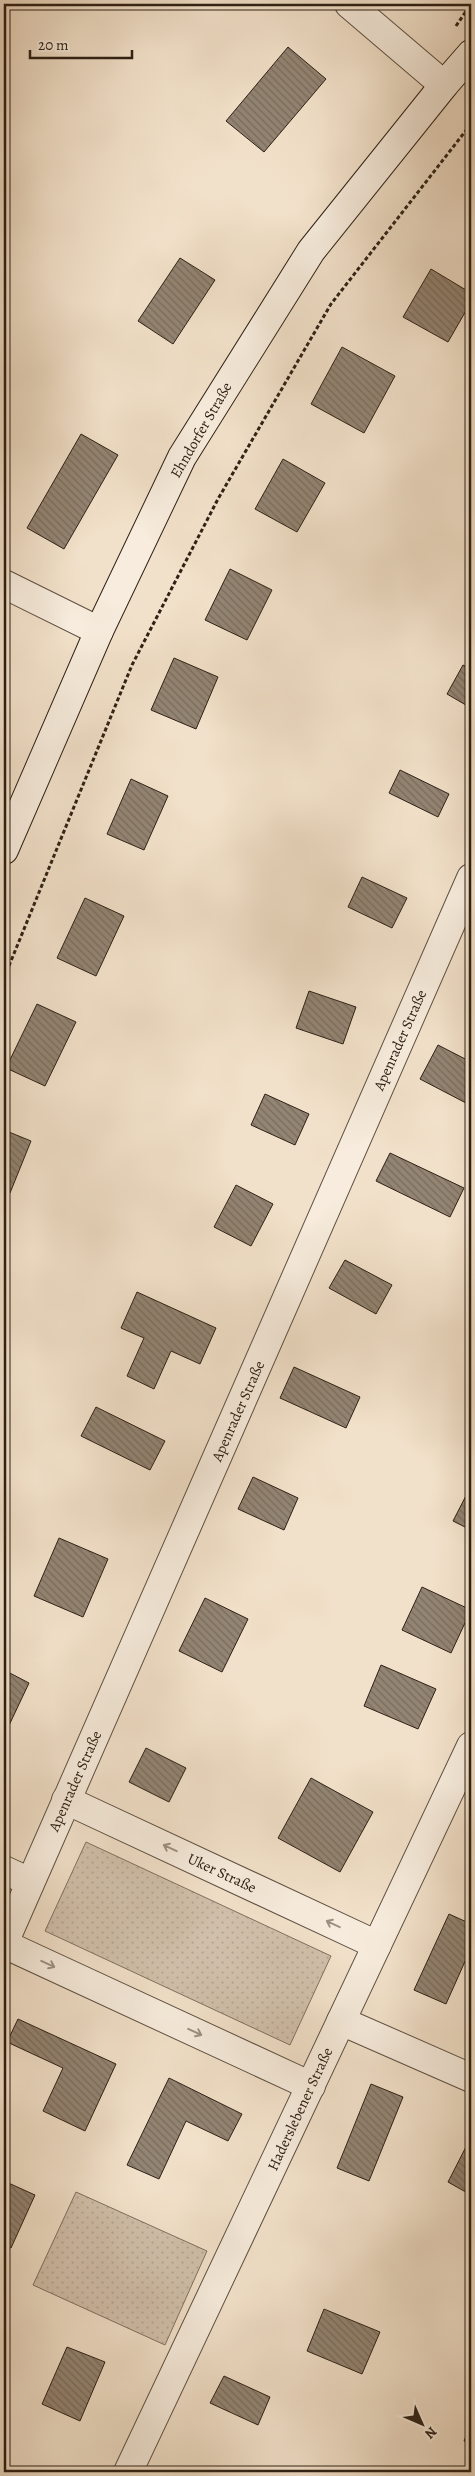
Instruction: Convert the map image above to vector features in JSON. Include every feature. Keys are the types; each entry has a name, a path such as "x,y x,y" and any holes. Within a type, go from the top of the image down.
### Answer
{"street":[{"path":"349,4 444,85"},
{"name":"Ehndorfer Straße","path":"4,850 99,631 182,457 311,251 471,54"},
{"path":"4,584 99,631"},
{"name":"Apenrader Straße","path":"4,1943 471,878"},
{"name":"Haderslebener Straße","path":"128,2472 471,1746"},
{"name":"Uker Straße","path":"66,1800 377,1945"},
{"path":"4,1870 30,1882"},
{"path":"4,1943 311,2086"},
{"path":"341,2021 471,2078"}],"path":[{"path":"4,978 132,665 218,499 330,304 471,124"}],"shaded area":[{"path":"86,1842 331,1956 290,2045 45,1931"},
{"path":"76,2192 207,2251 165,2345 33,2285"}],"building":[{"path":"288,47 326,79 264,152 226,121"},
{"path":"180,258 215,280 173,344 138,321"},
{"path":"431,269 471,293 471,302 448,342 403,317"},
{"path":"342,347 395,376 364,433 311,404"},
{"path":"81,434 118,455 64,549 27,528"},
{"path":"283,459 325,483 297,532 255,509"},
{"path":"230,569 272,590 247,640 205,620"},
{"path":"174,658 218,677 196,729 151,710"},
{"path":"463,665 471,669 471,708 447,694"},
{"path":"400,770 449,794 438,817 389,793"},
{"path":"131,779 168,796 144,850 107,834"},
{"path":"362,877 407,898 392,928 348,907"},
{"path":"85,898 124,916 96,976 57,958"},
{"path":"471,957 471,971 466,968"},
{"path":"309,991 356,1007 343,1044 296,1028"},
{"path":"37,1004 76,1022 45,1086 6,1068"},
{"path":"438,1045 471,1062 471,1093 466,1103 420,1079"},
{"path":"265,1094 309,1114 295,1145 251,1125"},
{"path":"4,1130 31,1141 10,1193 4,1191"},
{"path":"390,1153 464,1188 450,1217 376,1181"},
{"path":"236,1185 273,1204 251,1246 214,1227"},
{"path":"345,1260 392,1285 376,1314 329,1288"},
{"path":"137,1292 216,1328 200,1364 171,1351 154,1389 127,1376 144,1338 121,1328"},
{"path":"294,1367 360,1397 346,1428 280,1398"},
{"path":"96,1407 165,1441 150,1470 81,1436"},
{"path":"253,1477 298,1498 284,1530 238,1509"},
{"path":"471,1486 471,1530 453,1521"},
{"path":"59,1538 108,1559 83,1617 34,1596"},
{"path":"422,1587 471,1610 451,1653 402,1630"},
{"path":"205,1598 248,1619 222,1672 179,1651"},
{"path":"381,1665 436,1689 418,1729 364,1706"},
{"path":"4,1670 29,1683 4,1736"},
{"path":"146,1748 186,1768 169,1802 129,1782"},
{"path":"311,1778 373,1812 340,1872 278,1838"},
{"path":"449,1914 471,1924 471,1948 446,2004 414,1990"},
{"path":"18,2019 116,2064 85,2131 43,2111 63,2068 7,2042"},
{"path":"169,2078 242,2114 228,2141 186,2121 159,2179 127,2165"},
{"path":"371,2084 403,2097 369,2181 337,2168"},
{"path":"471,2137 471,2195 448,2182"},
{"path":"4,2181 35,2195 11,2248 4,2245"},
{"path":"324,2309 380,2332 362,2374 307,2351"},
{"path":"67,2347 105,2362 80,2421 42,2404"},
{"path":"224,2376 270,2397 258,2425 210,2403"},
{"path":"471,2424 471,2444 464,2441"}]}
